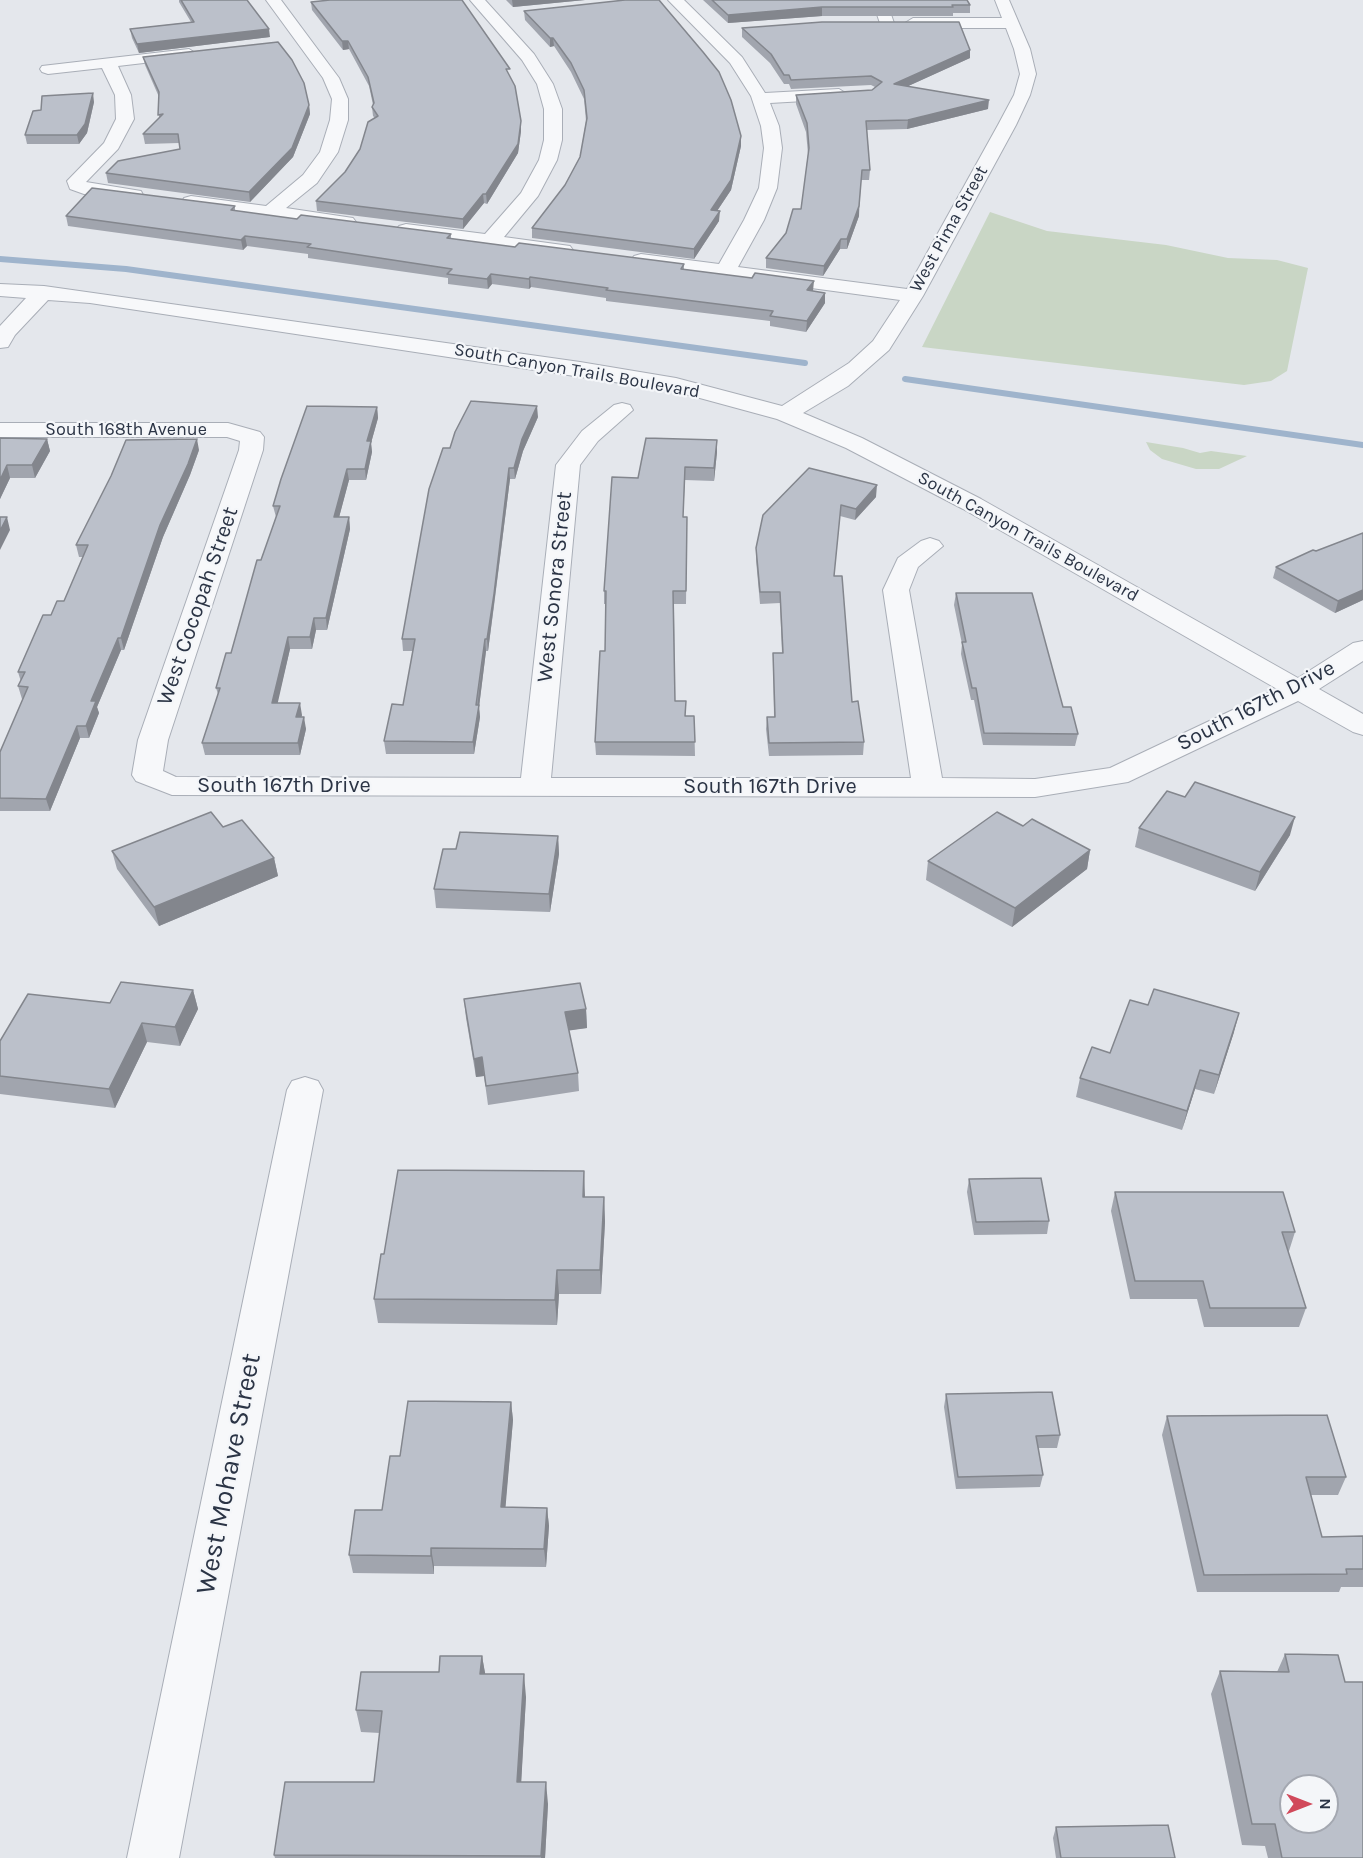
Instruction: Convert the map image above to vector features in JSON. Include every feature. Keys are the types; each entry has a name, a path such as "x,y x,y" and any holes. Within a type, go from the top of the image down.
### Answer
{"street":[{"path":"477,0 528,57 545,84 553,116 553,140 548,160 537,182 529,196 490,241"},
{"path":"675,0 736,60 760,98 767,115 773,147 768,188 754,220 725,271"},
{"path":"879,0 886,23"},
{"name":"West Pima Street","path":"785,414 840,381 881,345 913,296 1007,125 1026,85 1027,66 1002,0"},
{"path":"276,4 302,5"},
{"path":"270,212 310,179 329,152 339,120 340,99 332,78 297,41 276,4"},
{"path":"493,16 515,14"},
{"path":"866,23 1011,23"},
{"path":"708,32 733,30"},
{"path":"48,69 210,51"},
{"path":"108,63 123,95 125,119 112,145 78,177 77,185 91,190 359,224"},
{"path":"760,98 860,92"},
{"path":"383,227 587,253"},
{"path":"621,258 913,296"},
{"name":"South Canyon Trails Boulevard","path":"0,290 101,298 655,381 785,414 854,442 972,504 1363,726"},
{"path":"0,342 7,331 44,292"},
{"name":"West Sonora Street","path":"535,787 568,465 590,436 622,411"},
{"name":"South 168th Avenue","path":"0,430 228,430 252,437"},
{"name":"West Cocopah Street","path":"147,775 153,740 251,450 252,437"},
{"path":"928,788 896,590 907,563 930,546"},
{"name":"South 167th Drive","path":"147,775 172,786 1035,788 1117,776 1300,689 1363,649"},
{"name":"West Mohave Street","path":"153,1858 305,1090"}],"green space":[{"path":"990,212 1047,231 1166,245 1228,258 1277,260 1308,268 1287,371 1271,381 1244,385 922,347"},
{"path":"1146,442 1200,453 1211,451 1247,456 1219,469 1196,469 1162,459 1150,450"}],"building":[{"path":"181,0 247,0 269,29 137,44 130,29 194,22"},
{"path":"462,0 510,69 506,69 515,86 521,121 518,144 486,194 483,194 463,219 316,201 345,172 360,149 368,122 378,116 372,107 374,103 368,77 348,41 342,41 311,2"},
{"path":"625,0 659,0 719,72 731,100 741,136 731,180 711,210 720,211 694,249 532,228 565,185 580,157 587,118 584,90 571,63 553,38 550,38 524,11"},
{"path":"712,0 967,0 970,5 822,7 728,15"},
{"path":"822,22 959,22 970,50 894,84 989,100 908,120 866,121 870,170 862,170 859,206 847,239 841,239 824,266 766,258 786,233 793,209 801,209 809,148 807,123 796,95 872,90 882,82 871,76 791,80 789,75 784,75 771,54 742,28"},
{"path":"278,42 292,60 304,83 309,105 292,148 249,192 106,173 118,161 180,149 178,134 143,134 163,114 158,115 159,92 143,57"},
{"path":"93,93 85,124 77,135 25,135 33,111 41,110 42,96"},
{"path":"92,188 235,206 231,210 297,219 301,215 451,234 447,238 515,247 519,243 684,264 681,269 752,278 755,273 814,281 807,290 825,293 807,321 770,316 773,311 606,290 608,288 530,277 529,279 491,274 487,279 447,274 452,269 307,247 311,244 245,236 241,240 66,216"},
{"path":"471,401 537,406 522,439 514,468 509,468 494,594 476,705 479,705 473,742 384,741 392,704 403,705 415,639 402,639 429,489 443,448 450,448 455,432"},
{"path":"307,406 377,407 367,441 371,441 365,469 347,469 334,517 349,517 326,618 314,618 310,637 288,637 272,703 300,703 296,717 304,717 298,743 202,743 220,688 216,688 226,653 231,653 257,560 261,560 280,506 273,506"},
{"path":"0,438 47,439 32,465 7,465 0,480"},
{"path":"646,438 717,440 714,468 685,467 683,517 687,517 686,591 673,591 675,701 686,701 685,716 694,716 695,742 595,742 600,651 605,651 606,591 604,591 612,477 638,478"},
{"path":"197,439 160,525 121,638 118,638 91,701 96,701 86,726 77,726 46,799 0,798 0,752 28,687 18,686 25,672 18,672 43,615 51,615 57,601 64,601 88,545 76,545 111,476 126,440"},
{"path":"809,468 877,485 856,509 841,505 834,576 842,576 852,702 858,701 864,742 769,743 767,717 775,717 773,653 783,653 780,592 760,592 756,548 763,515"},
{"path":"0,517 7,517 0,531"},
{"path":"1363,533 1363,590 1338,601 1276,567 1313,550 1316,551"},
{"path":"956,593 1032,593 1063,707 1071,707 1078,734 984,733 976,688 972,688 962,642 966,642"},
{"path":"1195,782 1295,817 1260,872 1139,828 1167,791 1185,797"},
{"path":"211,812 223,827 242,820 274,858 154,907 112,851"},
{"path":"997,812 1023,826 1032,819 1090,850 1015,908 928,861"},
{"path":"460,832 558,836 549,894 434,889 443,849 456,849"},
{"path":"121,982 193,990 175,1027 142,1023 109,1089 0,1076 0,1041 28,994 110,1003"},
{"path":"580,983 586,1009 565,1012 578,1073 486,1086 482,1057 474,1059 464,999"},
{"path":"1154,989 1239,1013 1219,1075 1200,1070 1187,1111 1080,1078 1092,1047 1110,1053 1130,1000 1148,1005"},
{"path":"398,1170 584,1171 583,1197 604,1197 600,1270 557,1270 555,1300 374,1299"},
{"path":"1041,1178 1049,1221 976,1222 969,1179"},
{"path":"1115,1192 1283,1192 1295,1232 1282,1232 1306,1308 1210,1308 1203,1281 1135,1281"},
{"path":"1052,1392 1060,1435 1036,1436 1043,1475 958,1477 946,1394"},
{"path":"408,1401 511,1402 501,1507 547,1508 544,1549 431,1548 431,1556 349,1555 355,1510 382,1510 390,1456 400,1456"},
{"path":"1327,1415 1346,1477 1306,1477 1322,1537 1363,1536 1363,1569 1346,1569 1347,1574 1204,1575 1167,1416"},
{"path":"1285,1654 1338,1655 1345,1682 1363,1682 1363,1858 1282,1858 1275,1824 1252,1824 1220,1671 1289,1672"},
{"path":"440,1656 482,1656 480,1674 524,1674 517,1782 546,1782 541,1856 274,1855 285,1782 374,1782 382,1711 356,1710 361,1672 439,1672"},
{"path":"1168,1825 1175,1858 1061,1858 1056,1827"}],"waterway":[{"path":"0,259 126,269 805,363"},
{"path":"905,379 1363,445"}]}
